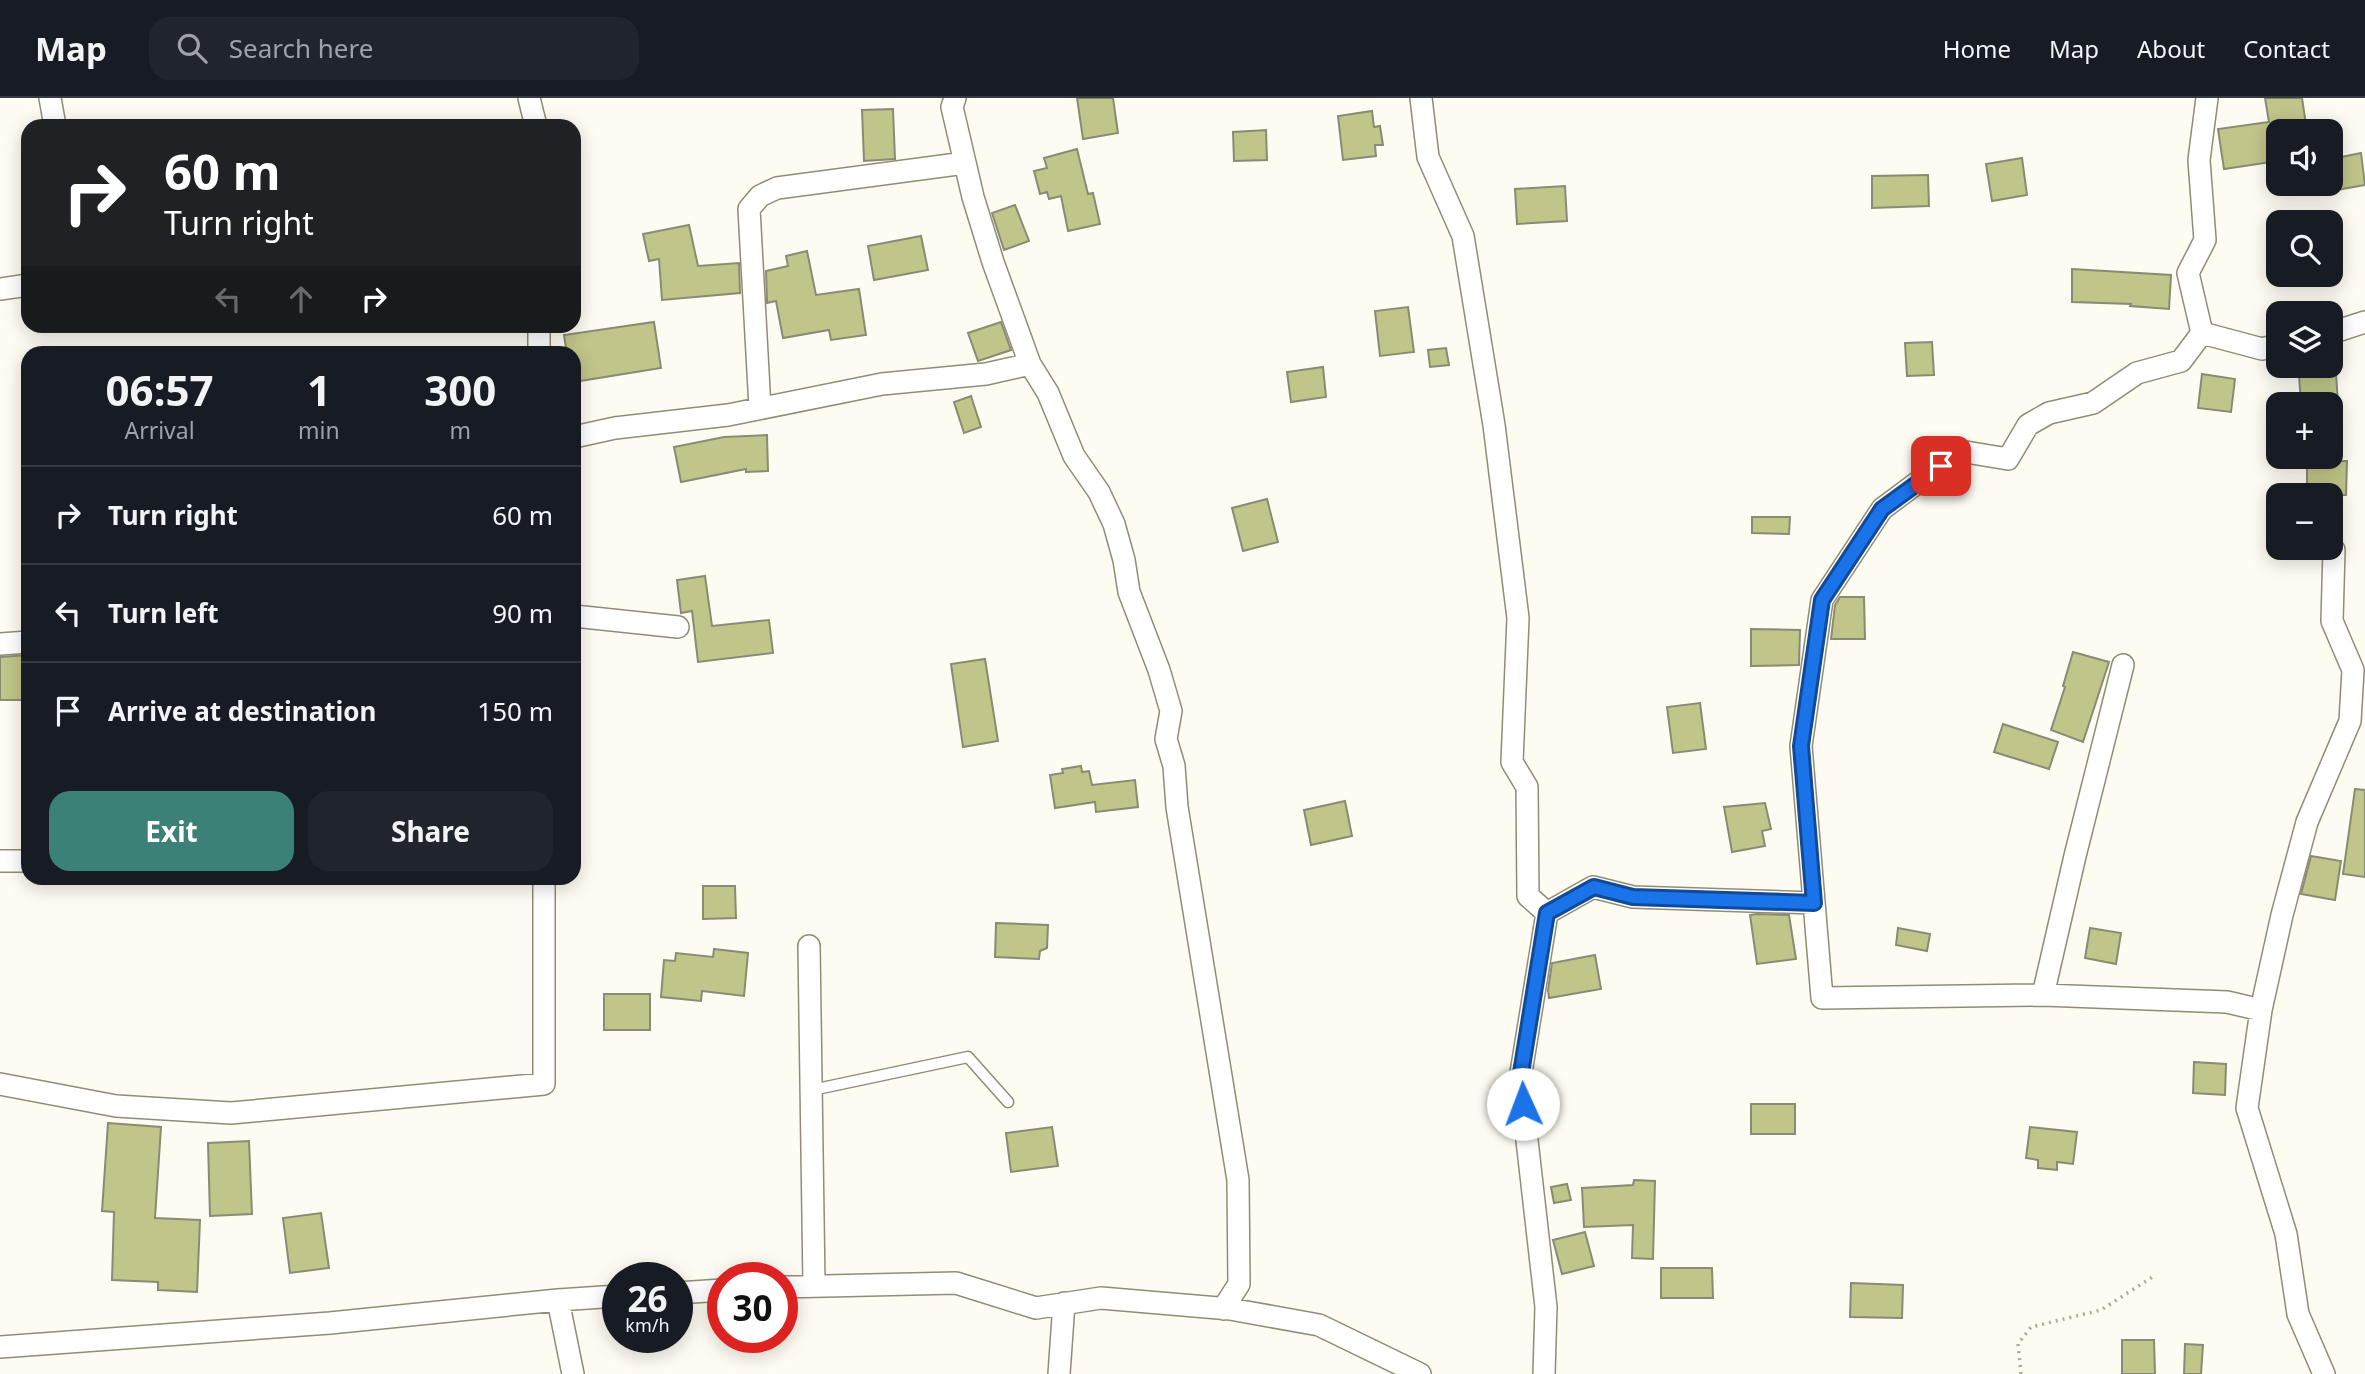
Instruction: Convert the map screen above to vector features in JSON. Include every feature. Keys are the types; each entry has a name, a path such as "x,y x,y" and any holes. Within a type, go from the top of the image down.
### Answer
{"street":[{"path":"50,98 54,119"},
{"path":"529,98 534,119"},
{"path":"955,98 952,107 993,262 1030,364 1048,393 1074,456 1099,492 1114,524 1124,559 1129,592 1159,670 1171,711 1166,740 1174,766 1177,807 1238,1180 1240,1284 1223,1308"},
{"path":"1421,98 1428,157 1463,236 1494,425 1518,618 1513,762 1527,787 1528,896 1547,913"},
{"path":"2207,98 2199,160 2204,240 2188,272 2202,333 2181,361 2137,373 2093,403 2049,413 2028,425 2008,459 1960,451 1882,509 1822,600 1801,746 1822,998 2043,995 2227,1002 2261,1010"},
{"path":"760,408 749,209 760,197 777,188 965,163"},
{"path":"0,289 21,286"},
{"path":"2343,328 2365,322"},
{"path":"2202,333 2266,348"},
{"path":"581,435 615,428 728,415 882,384 986,374 1030,364"},
{"path":"2324,1374 2298,1314 2286,1234 2247,1108 2261,1010 2307,822 2357,722 2353,670 2332,621 2334,560"},
{"path":"581,617 678,627"},
{"path":"0,644 21,642"},
{"path":"2043,995 2123,665"},
{"path":"0,861 21,861"},
{"path":"0,1084 116,1107 231,1113 544,1084 544,885"},
{"path":"1547,913 1594,887 1633,897 1814,903"},
{"path":"1544,1374 1546,1307 1520,1079 1547,913"},
{"path":"809,946 814,1285"},
{"path":"798,1286 956,1283 1036,1308 1101,1298 1223,1308 1318,1325 1420,1374"},
{"path":"0,1347 330,1324 602,1297"},
{"path":"558,1300 573,1374"},
{"path":"1059,1374 1065,1303"}],"lane":[{"path":"812,1090 968,1057 1008,1101"}],"path":[{"path":"2021,1374 2018,1344 2031,1327 2101,1310 2154,1276"}],"building":[{"path":"1077,98 1113,98 1118,133 1083,139"},
{"path":"2265,98 2302,98 2305,119 2268,119"},
{"path":"893,109 895,159 864,161 862,110"},
{"path":"1372,111 1374,127 1380,126 1383,145 1375,145 1376,156 1343,160 1338,116"},
{"path":"2266,122 2266,163 2224,169 2218,129"},
{"path":"1266,130 1267,160 1234,161 1233,132"},
{"path":"1077,149 1088,194 1093,193 1100,224 1068,231 1061,196 1049,199 1047,192 1040,194 1034,171 1047,168 1044,158"},
{"path":"2361,153 2365,185 2343,189 2343,157"},
{"path":"2022,158 2027,195 1992,201 1986,164"},
{"path":"1928,175 1929,206 1872,208 1872,176"},
{"path":"1565,186 1567,221 1517,224 1515,189"},
{"path":"1015,205 1029,241 1004,250 992,213"},
{"path":"689,225 698,266 739,263 740,293 662,300 659,259 649,261 643,234"},
{"path":"921,236 928,270 874,280 868,246"},
{"path":"807,251 816,295 859,289 866,335 831,340 829,330 783,338 776,301 767,303 766,271 788,266 786,256"},
{"path":"2072,269 2171,275 2169,309 2130,306 2131,304 2072,302"},
{"path":"1408,307 1414,352 1380,356 1375,311"},
{"path":"654,322 661,368 581,381 581,346 566,346 564,335"},
{"path":"1001,322 1011,350 978,361 968,333"},
{"path":"1932,342 1934,375 1907,376 1905,343"},
{"path":"1446,348 1449,365 1430,367 1428,350"},
{"path":"1323,367 1326,397 1291,402 1287,372"},
{"path":"2202,374 2235,379 2231,412 2198,408"},
{"path":"2299,378 2336,378 2337,392 2300,392"},
{"path":"971,396 981,427 964,433 954,402"},
{"path":"767,435 768,471 746,472 746,469 681,482 674,447 724,437"},
{"path":"2343,461 2347,461 2346,495 2343,495 2343,483 2307,483 2307,469 2343,469"},
{"path":"1267,499 1278,542 1243,551 1232,508"},
{"path":"1752,517 1790,517 1789,534 1752,533"},
{"path":"705,576 712,626 769,620 773,653 698,662 692,611 681,613 677,580"},
{"path":"1840,597 1864,597 1865,639 1831,639 1835,605"},
{"path":"1751,629 1800,630 1799,665 1751,666"},
{"path":"2073,652 2109,662 2083,742 2051,730"},
{"path":"21,656 21,700 0,700 0,657"},
{"path":"985,659 998,741 963,747 951,664"},
{"path":"1700,703 1706,749 1673,753 1667,707"},
{"path":"2003,724 2058,742 2049,769 1994,752"},
{"path":"1081,766 1082,772 1089,771 1092,785 1135,780 1138,807 1096,812 1095,802 1055,808 1050,775 1063,773 1062,769"},
{"path":"2355,789 2365,790 2365,877 2343,874"},
{"path":"1345,801 1352,836 1311,845 1304,810"},
{"path":"1765,803 1771,829 1762,831 1765,846 1732,852 1724,807"},
{"path":"2311,856 2341,861 2335,900 2301,894"},
{"path":"703,886 735,886 736,918 703,919"},
{"path":"1750,915 1789,915 1796,959 1757,964"},
{"path":"996,923 1048,925 1047,948 1040,951 1039,959 995,957"},
{"path":"1898,928 1930,934 1927,951 1896,945"},
{"path":"2090,928 2121,933 2116,964 2085,958"},
{"path":"714,949 748,953 744,996 702,991 701,1001 661,997 664,960 675,961 676,953 713,957"},
{"path":"1595,955 1601,989 1549,998 1552,963"},
{"path":"604,994 650,994 650,1030 604,1030"},
{"path":"2194,1062 2226,1064 2225,1095 2193,1093"},
{"path":"1751,1104 1795,1104 1795,1134 1751,1134"},
{"path":"108,1123 161,1127 155,1218 200,1220 197,1292 158,1290 158,1282 112,1280 114,1212 102,1211"},
{"path":"1052,1127 1058,1166 1011,1172 1006,1133"},
{"path":"2030,1127 2077,1132 2073,1164 2057,1162 2057,1170 2038,1168 2038,1160 2026,1158"},
{"path":"249,1141 252,1214 210,1216 208,1143"},
{"path":"1634,1180 1655,1181 1653,1259 1632,1258 1633,1225 1584,1227 1582,1188 1633,1185"},
{"path":"1567,1184 1571,1200 1554,1203 1551,1187"},
{"path":"321,1213 329,1268 290,1273 283,1218"},
{"path":"1585,1232 1594,1266 1562,1274 1553,1240"},
{"path":"1661,1268 1712,1268 1713,1298 1661,1298"},
{"path":"1851,1283 1903,1285 1902,1318 1850,1317"},
{"path":"2122,1340 2154,1340 2155,1374 2122,1374"},
{"path":"2185,1344 2203,1345 2201,1374 2184,1374"}],"route":[{"path":"1523,1104 1520,1079 1547,913 1594,887 1633,897 1814,903 1801,746 1822,600 1882,509 1941,466"}]}
